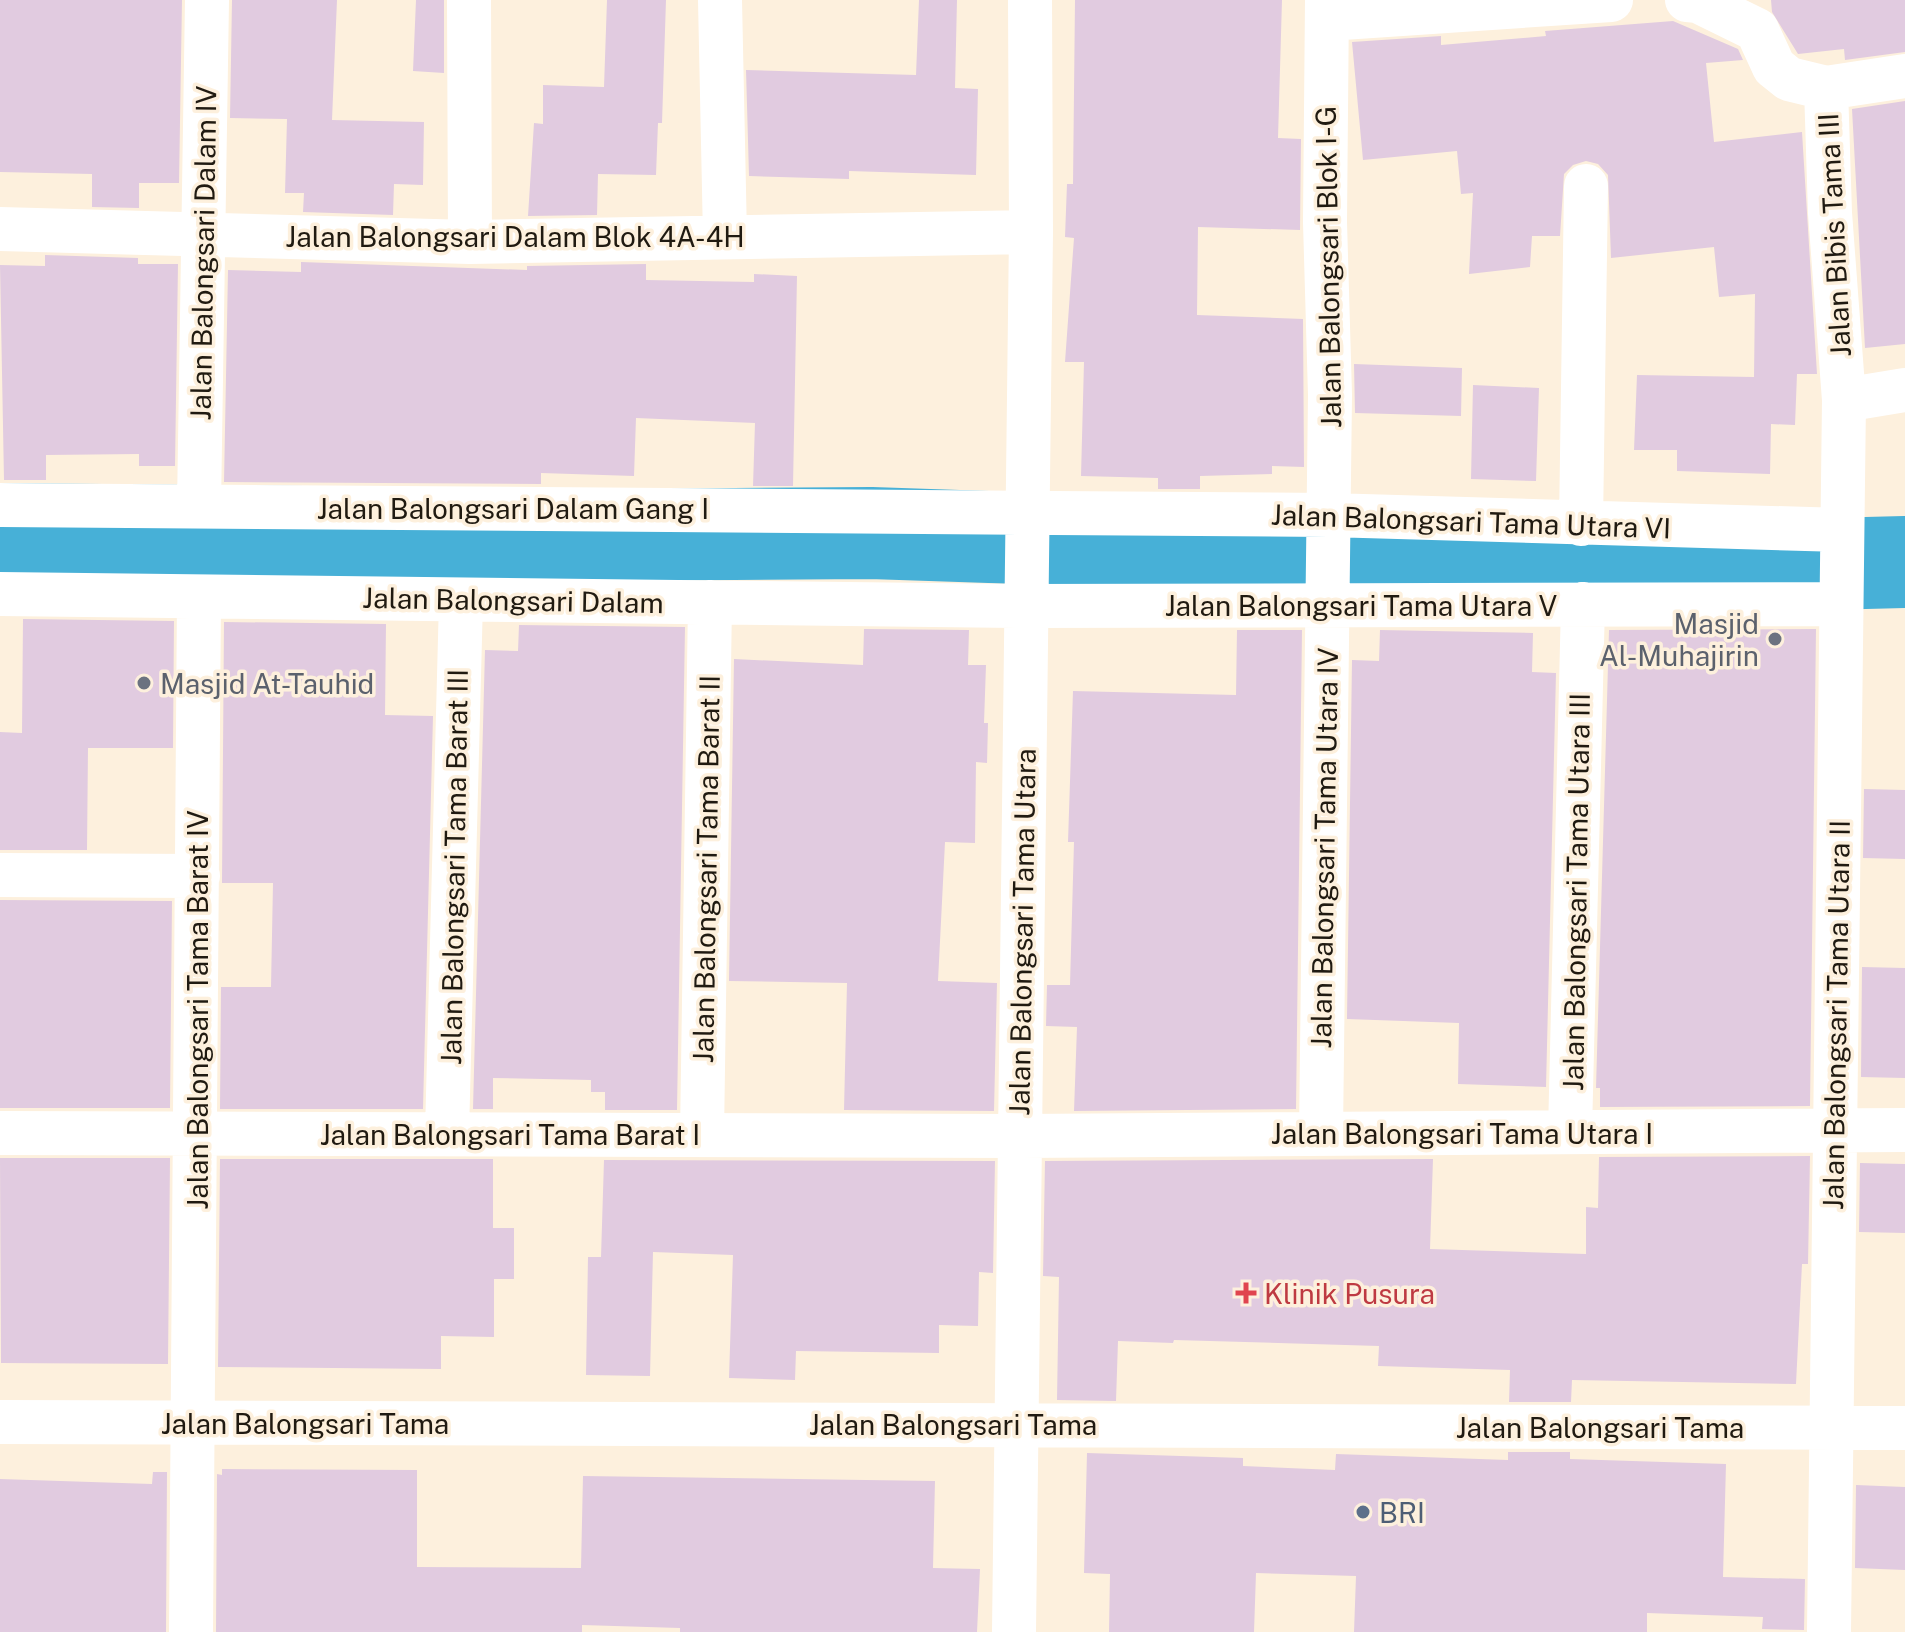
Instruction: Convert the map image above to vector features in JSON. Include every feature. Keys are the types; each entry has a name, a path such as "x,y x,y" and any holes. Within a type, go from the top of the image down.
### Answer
{"street":[{"name":"Jalan Balongsari Dalam IV","path":"199,506 207,0"},
{"path":"469,0 470,242"},
{"path":"720,0 725,237"},
{"name":"Jalan Balongsari Tama Utara","path":"1014,1632 1031,232 1030,0"},
{"path":"1327,10 1611,0"},
{"name":"Jalan Bibis Tama III","path":"1687,0 1758,15 1774,67 1789,79 1826,88 1830,200 1844,400 1905,390"},
{"name":"Jalan Balongsari Blok I-G","path":"1327,10 1328,561"},
{"path":"1826,88 1905,76"},
{"path":"1581,524 1586,186"},
{"name":"Jalan Balongsari Dalam Blok 4A-4H","path":"0,229 470,242 1031,232"},
{"name":"Jalan Balongsari Tama Utara II","path":"1829,1632 1844,400"},
{"name":"Jalan Balongsari Dalam Gang I","path":"0,505 1026,521"},
{"name":"Jalan Balongsari Tama Utara VI","path":"1026,521 1328,561 1581,524 1841,564"},
{"name":"Jalan Balongsari Tama Utara V","path":"1025,600 1328,561 1583,604 1841,564"},
{"name":"Jalan Balongsari Tama Utara IV","path":"1321,1134 1328,561"},
{"name":"Jalan Balongsari Dalam","path":"0,594 710,602 1025,600"},
{"name":"Jalan Balongsari Tama Barat IV","path":"191,1632 199,597"},
{"name":"Jalan Balongsari Tama Barat III","path":"447,1133 461,600"},
{"name":"Jalan Balongsari Tama Barat II","path":"702,1135 710,602"},
{"name":"Jalan Balongsari Tama Utara III","path":"1570,1132 1583,604"},
{"path":"0,875 198,876"},
{"name":"Jalan Balongsari Tama Utara I","path":"1020,1136 1905,1130"},
{"name":"Jalan Balongsari Tama Barat I","path":"0,1133 1020,1136"},
{"name":"Jalan Balongsari Tama","path":"0,1422 1905,1428"}],"building":[{"path":"0,0 182,0 179,183 139,183 139,208 92,207 92,174 0,172"},
{"path":"232,0 337,0 332,120 424,122 423,185 394,184 393,215 303,212 304,193 285,193 287,119 230,118"},
{"path":"416,0 444,0 444,73 413,71"},
{"path":"607,0 666,0 662,123 658,123 656,175 598,174 597,215 528,216 534,123 543,124 543,85 604,87"},
{"path":"919,0 957,0 955,88 978,89 976,175 849,171 849,179 749,176 746,70 916,75"},
{"path":"1075,0 1282,0 1278,138 1301,139 1300,230 1198,227 1197,315 1303,319 1304,467 1272,466 1272,474 1200,476 1200,489 1158,489 1158,478 1081,476 1084,362 1065,362 1074,238 1065,237 1067,184 1073,184"},
{"path":"1771,0 1905,0 1905,52 1845,60 1844,49 1798,54 1772,12"},
{"path":"1673,21 1738,49 1743,60 1706,63 1714,142 1802,132 1817,374 1797,374 1795,425 1771,424 1770,474 1677,471 1677,450 1634,450 1637,375 1754,377 1755,294 1719,297 1714,247 1611,258 1608,175 1598,164 1586,161 1573,165 1564,174 1560,236 1532,236 1530,267 1469,274 1473,193 1461,194 1457,151 1363,160 1352,42 1441,36 1441,45 1546,36 1545,31"},
{"path":"1905,101 1905,344 1865,348 1852,109"},
{"path":"45,255 138,258 138,264 178,264 175,466 139,466 139,454 46,455 46,480 4,480 0,265 45,266"},
{"path":"301,262 527,270 527,266 646,264 646,280 754,282 754,274 797,276 793,486 753,486 755,423 636,418 634,476 541,473 541,484 224,482 228,270 301,272"},
{"path":"1354,364 1462,368 1461,416 1355,413"},
{"path":"1473,385 1539,388 1536,481 1471,479"},
{"path":"23,619 174,621 173,748 88,748 87,850 0,850 0,732 22,733"},
{"path":"224,622 386,624 385,715 433,716 423,1109 220,1109 221,987 271,987 273,883 222,883"},
{"path":"519,625 685,627 677,1110 605,1110 605,1092 591,1092 591,1080 493,1078 493,1109 473,1109 485,650 518,651"},
{"path":"864,629 969,630 968,665 986,665 984,723 988,723 987,763 976,762 975,843 945,842 938,981 997,983 994,1111 844,1110 847,983 729,981 734,659 863,665"},
{"path":"1816,629 1810,1106 1600,1107 1600,1088 1596,1088 1609,630"},
{"path":"1237,630 1302,630 1296,1109 1074,1111 1077,1027 1046,1026 1047,985 1070,985 1074,842 1068,842 1073,691 1236,695"},
{"path":"1380,630 1533,633 1532,672 1556,673 1546,1087 1458,1084 1459,1023 1347,1019 1352,660 1379,661"},
{"path":"1864,789 1905,790 1905,859 1863,858"},
{"path":"0,900 172,901 170,1108 0,1108"},
{"path":"1862,967 1905,968 1905,1078 1861,1077"},
{"path":"1810,1156 1808,1264 1802,1264 1796,1384 1572,1380 1571,1402 1509,1402 1510,1370 1378,1366 1379,1346 1118,1341 1116,1401 1057,1400 1059,1277 1043,1276 1045,1161 1433,1159 1430,1249 1586,1254 1586,1207 1598,1208 1599,1157"},
{"path":"0,1158 170,1158 168,1364 1,1363"},
{"path":"220,1159 493,1159 493,1228 514,1228 514,1279 494,1279 494,1337 441,1336 441,1369 218,1367"},
{"path":"604,1160 995,1161 993,1273 979,1272 978,1326 939,1325 939,1353 796,1351 795,1380 729,1378 733,1255 653,1252 650,1376 586,1375 588,1257 601,1257"},
{"path":"1860,1163 1905,1164 1905,1233 1859,1232"},
{"path":"1508,1452 1570,1452 1570,1459 1726,1464 1723,1577 1805,1579 1804,1630 1762,1629 1763,1617 1647,1613 1647,1632 1354,1632 1356,1576 1256,1573 1254,1632 1109,1632 1110,1574 1084,1573 1087,1453 1243,1458 1243,1466 1335,1470 1336,1454 1508,1460"},
{"path":"222,1469 417,1470 417,1567 581,1568 583,1476 935,1481 933,1568 980,1569 977,1632 680,1632 680,1628 582,1625 582,1632 216,1632 217,1474 222,1475"},
{"path":"153,1472 167,1472 166,1632 0,1632 0,1479 152,1484"},
{"path":"1856,1485 1905,1487 1905,1570 1855,1568"}],"waterway":[{"path":"0,529 611,535 871,533 1076,540 1302,558 1343,553 1747,566 1905,562"}],"place":[{"name":"Masjid Al-Muhajirin","path":"1775,639"},
{"name":"Masjid At-Tauhid","path":"144,683"},
{"name":"Klinik Pusura","path":"1246,1293"},
{"name":"BRI","path":"1363,1512"}]}
